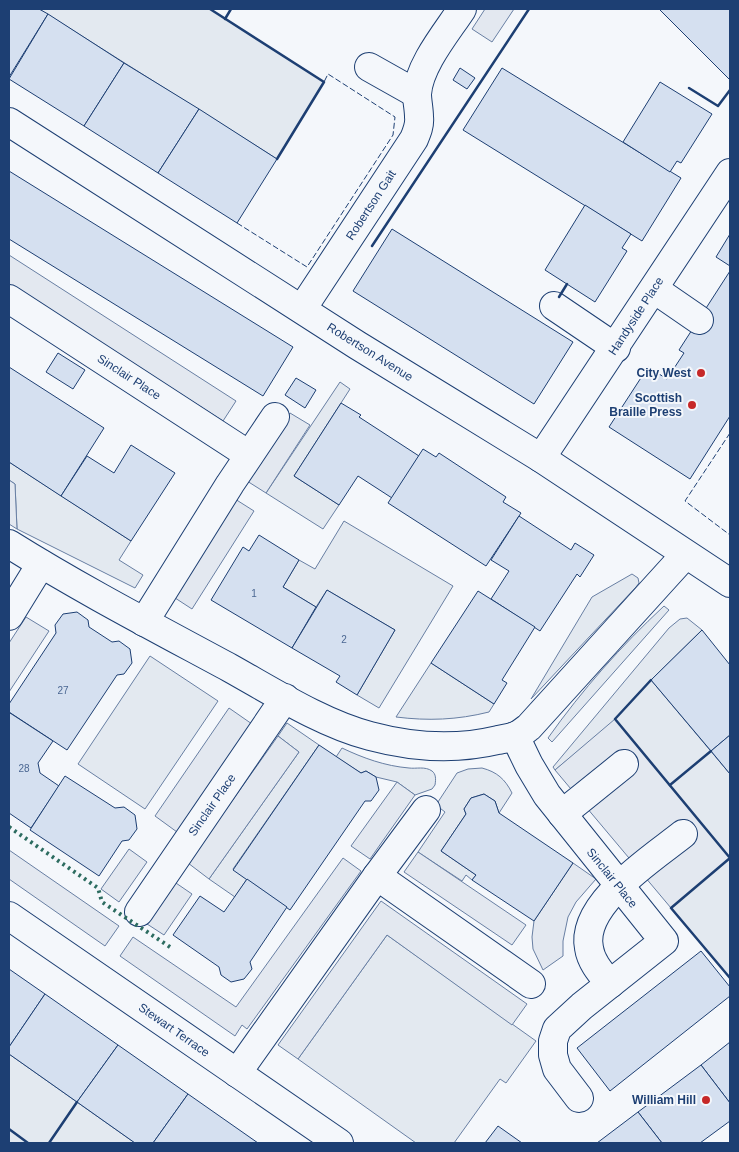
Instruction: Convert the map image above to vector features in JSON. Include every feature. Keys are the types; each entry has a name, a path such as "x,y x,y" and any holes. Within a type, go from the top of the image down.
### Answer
{"street":[{"name":"Robertson Gait","path":"302,309 414,139 419,127 420,117 417,94 425,66 462,9"},
{"path":"369,67 417,94"},
{"name":"Robertson Avenue","path":"9,122 356,345 542,458 730,583"},
{"name":"Handyside Place","path":"542,458 730,173"},
{"path":"654,289 699,320"},
{"name":"Sinclair Place","path":"9,299 249,455"},
{"path":"554,306 616,348"},
{"path":"144,622 275,417"},
{"path":"9,544 144,622 339,725 360,733 408,744 471,746 516,736 529,727 686,555"},
{"path":"9,616 41,564"},
{"name":"Sinclair Place","path":"139,912 285,698"},
{"name":"Sinclair Place","path":"516,736 537,779 562,814 664,942 610,984"},
{"path":"562,814 624,764"},
{"path":"238,1073 426,810"},
{"path":"579,1098 557,1069 553,1055 553,1041 557,1029 610,984 594,964 589,948 588,937 591,923 603,904 618,886 683,834"},
{"path":"377,876 530,984"},
{"name":"Stewart Terrace","path":"9,916 340,1143"}],"shaded area":[{"path":"39,9 210,9 324,82 277,159"},
{"path":"485,9 514,9 492,42 472,29"},
{"path":"9,255 236,401 223,421 9,284"},
{"path":"340,382 350,389 294,476 339,505 323,529 266,493"},
{"path":"290,413 310,425 266,493 247,481"},
{"path":"9,462 131,541 119,560 143,575 135,588 17,529 15,484 9,480"},
{"path":"9,480 15,484 17,529 9,524"},
{"path":"235,499 254,511 192,609 172,596"},
{"path":"344,521 453,586 379,708 357,695 395,630 327,590 316,607 283,587 299,560 315,569"},
{"path":"632,574 638,578 639,583 636,587 531,699 592,597"},
{"path":"664,606 669,610 552,742 548,738 588,686 617,653"},
{"path":"26,617 49,631 9,692 9,643"},
{"path":"687,618 702,630 651,680 730,774 730,858 616,720 555,770 553,767 669,628 680,619"},
{"path":"150,656 218,701 145,809 78,764"},
{"path":"431,663 494,704 489,712 442,719 396,717"},
{"path":"229,708 252,724 177,832 155,816"},
{"path":"615,719 730,858 671,908 555,770"},
{"path":"287,723 319,745 233,869 247,879 235,897 209,879 299,752 278,736"},
{"path":"278,736 299,752 209,879 188,863"},
{"path":"342,748 383,763 400,767 429,769 435,775 435,785 432,789 415,795 397,782 376,777 366,771 361,773 336,757"},
{"path":"482,768 500,777 512,793 499,813 495,801 484,794 471,798 464,809 466,814 441,851 476,875 472,880 466,875 462,881 418,852 445,812 436,805 457,773 468,769"},
{"path":"397,782 415,795 370,859 351,846"},
{"path":"129,849 147,862 119,902 101,889"},
{"path":"9,850 119,926 105,946 9,879"},
{"path":"418,852 526,925 512,945 404,872"},
{"path":"343,858 361,871 247,1029 242,1025 235,1036 120,956 133,937 236,1007"},
{"path":"730,858 730,978 671,908"},
{"path":"573,863 596,879 576,902 568,917 563,941 563,956 543,970 533,949 534,921"},
{"path":"173,881 192,894 164,935 144,922"},
{"path":"381,901 527,1004 512,1025 387,935 298,1059 278,1045"},
{"path":"387,935 536,1041 506,1083 500,1079 454,1143 416,1143 298,1059"},
{"path":"9,1054 135,1143 9,1143"}],"building":[{"path":"9,9 39,9 48,14 9,77"},
{"path":"659,9 730,9 730,80"},
{"path":"48,14 124,63 84,126 9,79"},
{"path":"124,63 199,109 158,173 84,126"},
{"path":"460,68 475,78 467,89 453,80"},
{"path":"502,68 681,178 642,241 463,130"},
{"path":"660,82 712,114 681,163 677,161 670,172 623,142"},
{"path":"199,109 277,159 237,223 158,173"},
{"path":"9,171 293,347 263,396 9,239"},
{"path":"585,205 631,234 622,248 627,251 595,302 545,270"},
{"path":"392,229 573,342 534,404 353,291"},
{"path":"730,234 730,266 716,257"},
{"name":"City West","path":"730,271 730,416 690,479 609,427 648,367 667,379 684,353 679,350"},
{"path":"58,353 85,370 73,389 46,372"},
{"path":"9,367 104,428 61,496 9,462"},
{"path":"296,378 316,390 305,408 285,395"},
{"path":"341,403 419,456 392,498 358,476 339,505 294,476"},
{"path":"131,445 175,473 131,541 61,496 87,456 114,473"},
{"path":"423,449 436,457 439,453 506,497 503,502 521,513 486,566 388,503"},
{"path":"519,516 571,550 575,543 594,555 580,577 577,574 540,631 491,599 509,571 491,560"},
{"path":"259,535 299,560 283,587 316,607 292,648 211,600 243,547 249,551"},
{"path":"327,590 395,630 357,695 336,682 340,676 292,648"},
{"path":"478,591 535,627 502,680 507,683 494,704 431,663"},
{"path":"77,612 88,620 89,627 112,642 119,641 130,649 132,663 124,674 117,675 67,750 9,712 9,704 56,633 55,625 63,614"},
{"path":"702,630 730,665 730,735 711,751 651,680"},
{"path":"10,713 53,741 38,763 40,773 59,786 31,828 9,813"},
{"path":"730,735 730,774 711,751"},
{"path":"319,745 361,773 366,771 376,777 379,790 371,801 365,801 290,910 233,870"},
{"path":"65,776 115,808 124,807 135,815 137,829 129,840 122,841 99,876 30,830"},
{"path":"484,794 495,801 499,813 573,863 534,921 472,880 476,875 441,851 466,814 464,809 471,798"},
{"path":"247,879 287,907 250,962 252,969 244,979 231,982 221,975 219,967 173,935 200,896 224,912"},
{"path":"701,951 730,987 730,996 610,1091 577,1048"},
{"path":"9,969 45,994 9,1047"},
{"path":"45,994 118,1045 77,1102 9,1054 9,1047"},
{"path":"730,1042 730,1103 701,1065"},
{"path":"118,1045 188,1094 153,1143 135,1143 77,1102"},
{"path":"701,1065 730,1103 730,1121 700,1143 662,1143 638,1112"},
{"path":"188,1094 258,1143 153,1143"},
{"path":"638,1112 662,1143 597,1143"},
{"path":"498,1126 522,1143 485,1143"}],"hedge":[{"path":"9,827 98,888 102,902 170,947"}],"fence":[{"path":"237,223 307,267 393,135 395,117 328,74 324,82"},
{"path":"730,433 685,501 730,535"}],"wall":[{"path":"210,9 324,82 277,159"},
{"path":"225,19 231,9"},
{"path":"372,246 529,9"},
{"path":"689,88 718,106 730,90"},
{"path":"559,297 567,284"},
{"path":"651,680 615,719 730,858 671,908 730,978"},
{"path":"670,785 711,751"},
{"path":"49,1143 77,1102"},
{"path":"9,1129 28,1143"}],"place":[{"name":"City West","path":"701,373"},
{"name":"Scottish Braille Press","path":"692,405"},
{"name":"William Hill","path":"706,1100"}]}
